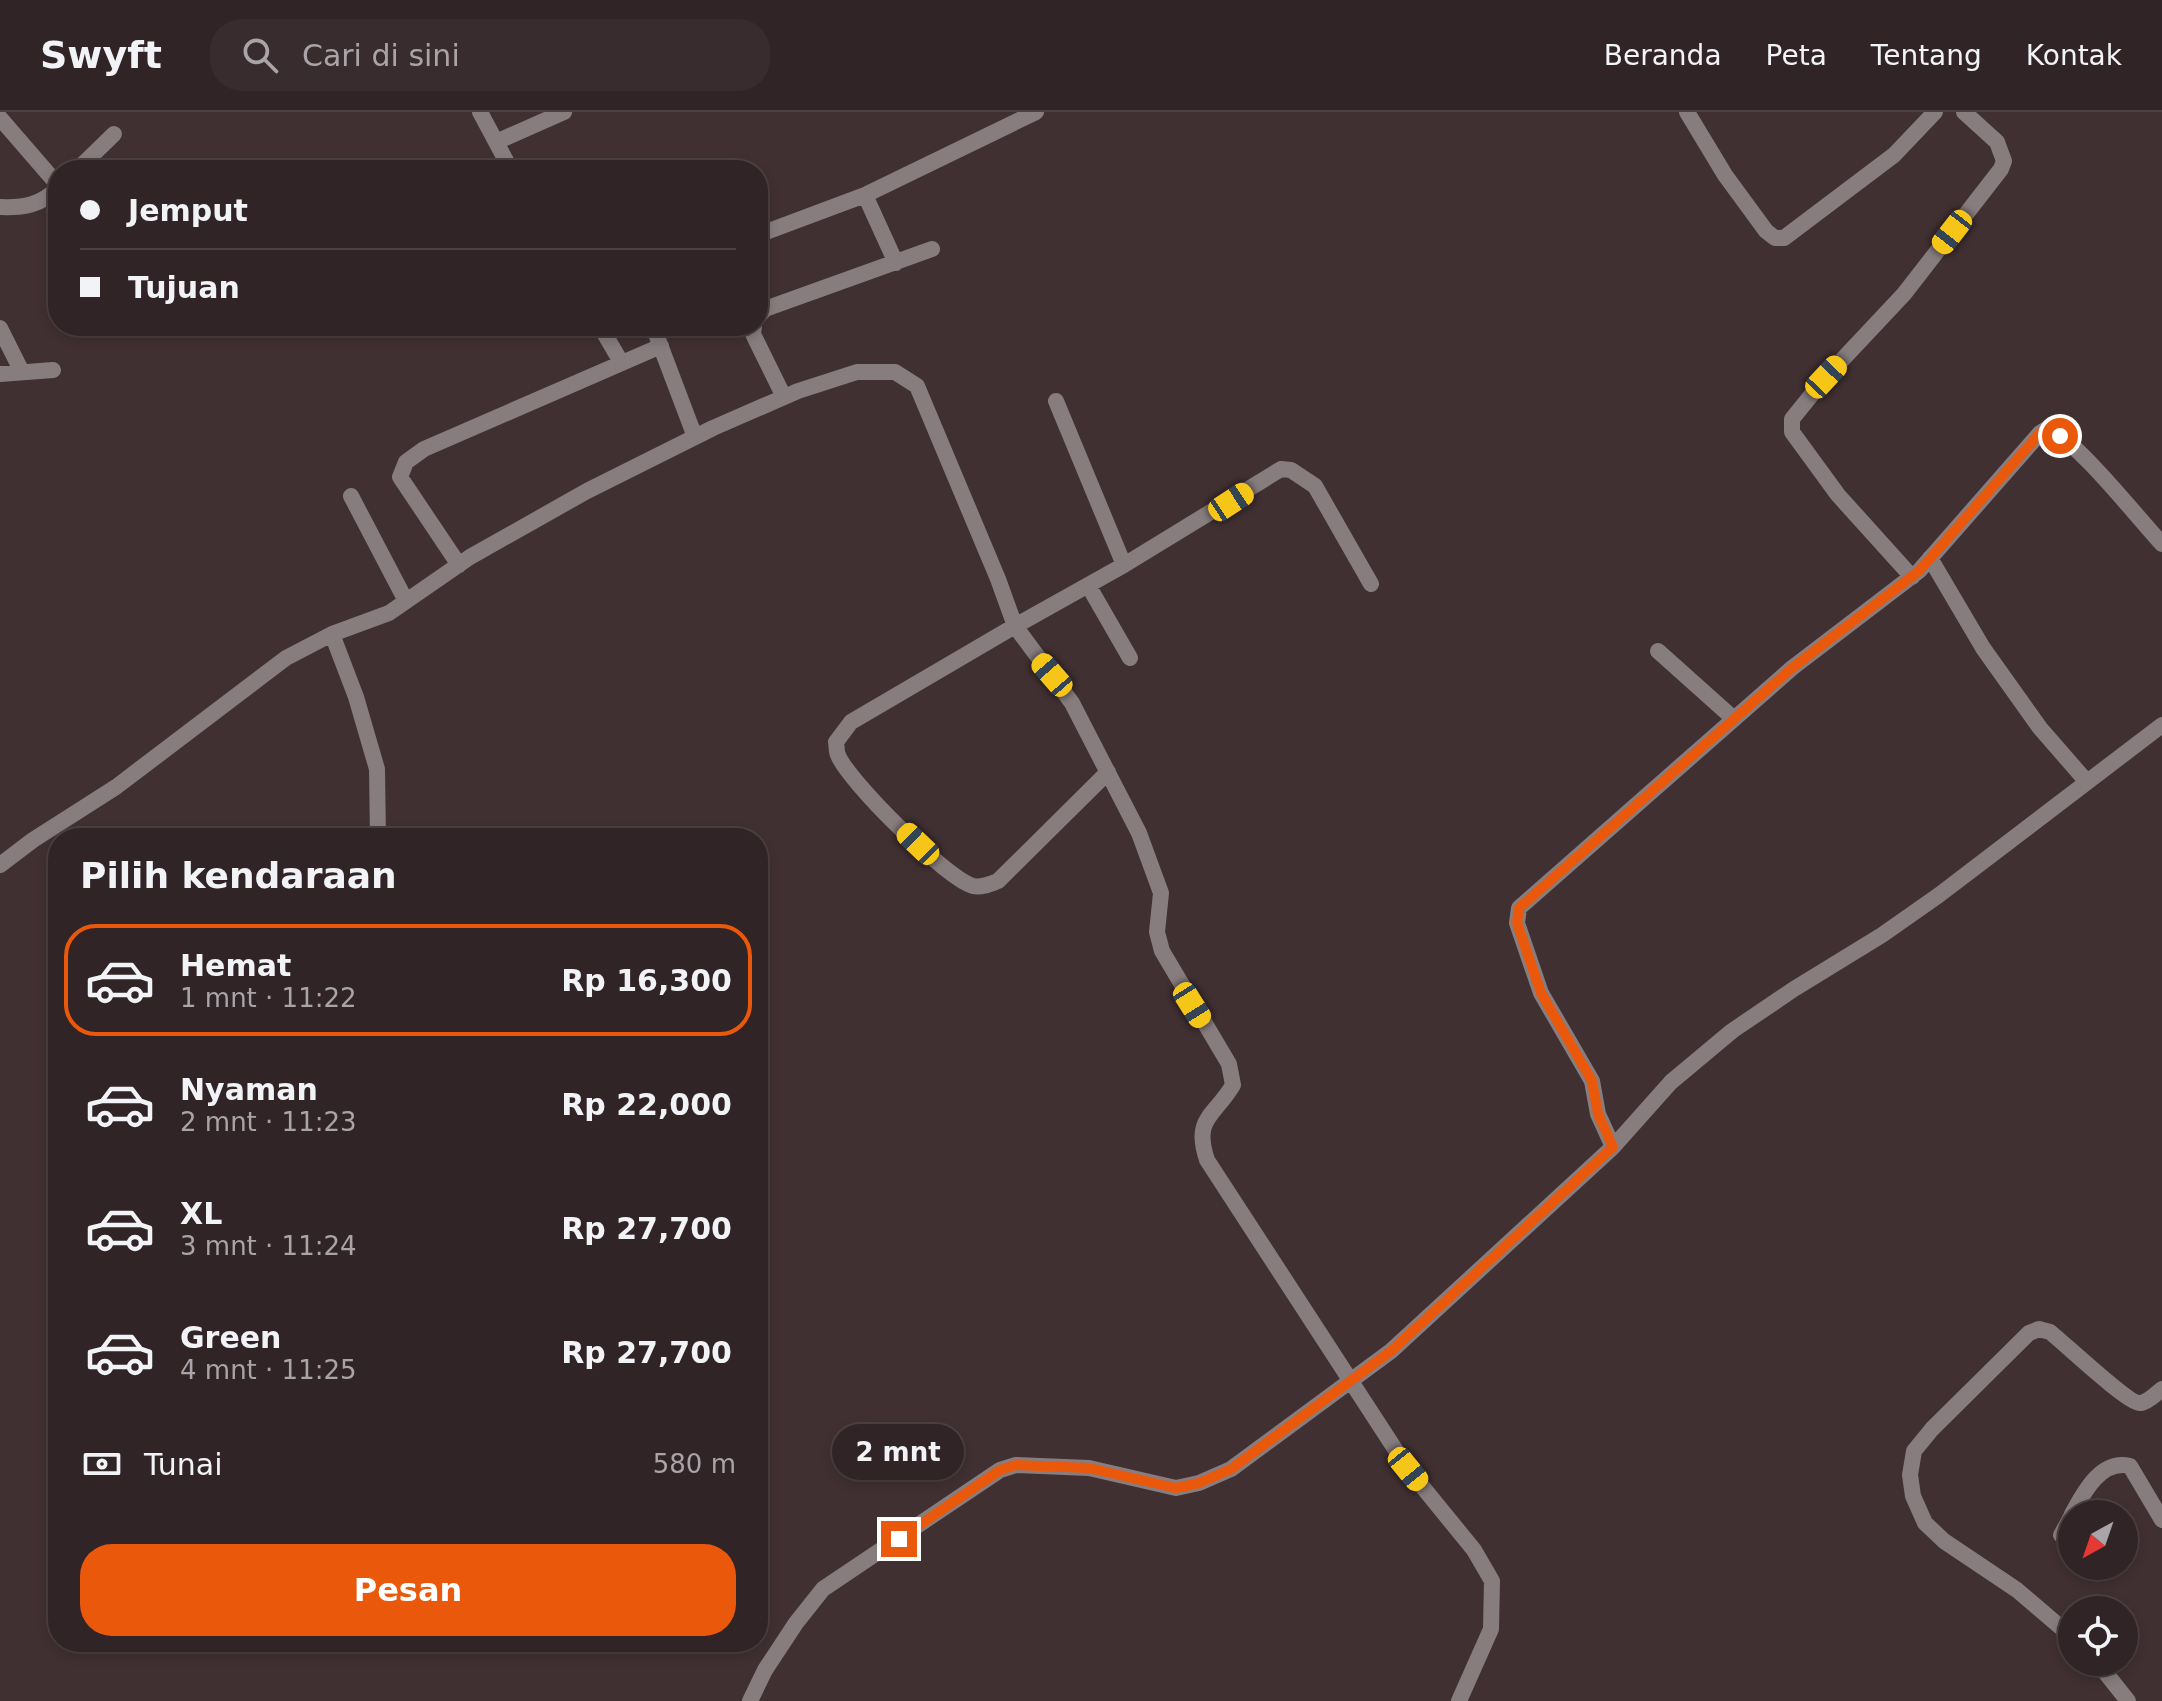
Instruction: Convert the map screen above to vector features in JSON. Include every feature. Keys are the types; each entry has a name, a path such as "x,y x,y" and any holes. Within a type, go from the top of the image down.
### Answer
{"street":[{"path":"480,112 506,160"},
{"path":"496,142 564,112"},
{"path":"768,231 865,195 1036,112"},
{"path":"1687,112 1725,175 1766,231 1775,238 1784,238 1894,155 1935,112"},
{"path":"1912,577 1838,495 1792,432 1792,419 1826,377 1904,294 2001,169 2004,161 1997,142 1964,112"},
{"path":"0,118 48,174"},
{"path":"87,160 114,134"},
{"path":"0,207 22,208 40,203 48,195"},
{"path":"865,195 896,263"},
{"path":"768,308 932,249"},
{"path":"0,328 22,372"},
{"path":"606,336 621,362"},
{"path":"657,336 695,437"},
{"path":"754,336 784,397"},
{"path":"459,565 400,477 406,462 449,437 661,346"},
{"path":"0,374 53,370"},
{"path":"52,828 116,787 286,658 332,634 389,613 459,565 587,491 784,397 857,372 895,372 917,386 1015,626 1072,703 1139,833 1161,893 1157,932 1162,951 1229,1064 1233,1085 1207,1118 1201,1136 1207,1160 1408,1469 1474,1550 1492,1581 1491,1629 1459,1701"},
{"path":"1056,401 1124,565"},
{"path":"1613,1147 1598,1114 1592,1081 1541,993 1516,915 1528,899 1792,668 1912,577 2040,433 2048,428 2092,466 2162,544"},
{"path":"1108,772 998,881 986,886 973,886 918,844 876,804 838,755 836,742 851,722 1124,565 1281,469 1291,470 1315,486 1371,584"},
{"path":"351,496 406,601"},
{"path":"1930,558 1983,648 2040,728 2087,782"},
{"path":"1088,585 1130,658"},
{"path":"332,634 356,697 377,769 378,828"},
{"path":"1658,651 1734,719"},
{"path":"750,1701 765,1670 823,1589 1000,1470 1016,1465 1089,1468 1176,1488 1199,1483 1231,1469 1391,1351 1613,1147 1671,1082 1732,1031 1882,935 2162,725"},
{"path":"0,865 48,830"},
{"path":"2058,1625 2017,1590 1944,1541 1925,1523 1910,1475 1914,1451 1932,1429 2029,1333 2039,1329 2050,1332 2117,1390 2137,1403 2162,1389"},
{"path":"2079,1500 2085,1489 2106,1469 2120,1463 2130,1466 2162,1520"},
{"path":"2108,1676 2128,1701"}],"route":[{"path":"899,1539 1000,1470 1016,1465 1089,1468 1176,1488 1199,1483 1231,1469 1391,1351 1613,1147 1598,1114 1592,1081 1541,993 1517,923 1519,908 1792,668 1919,571 2040,433 2048,428 2060,436"}]}
